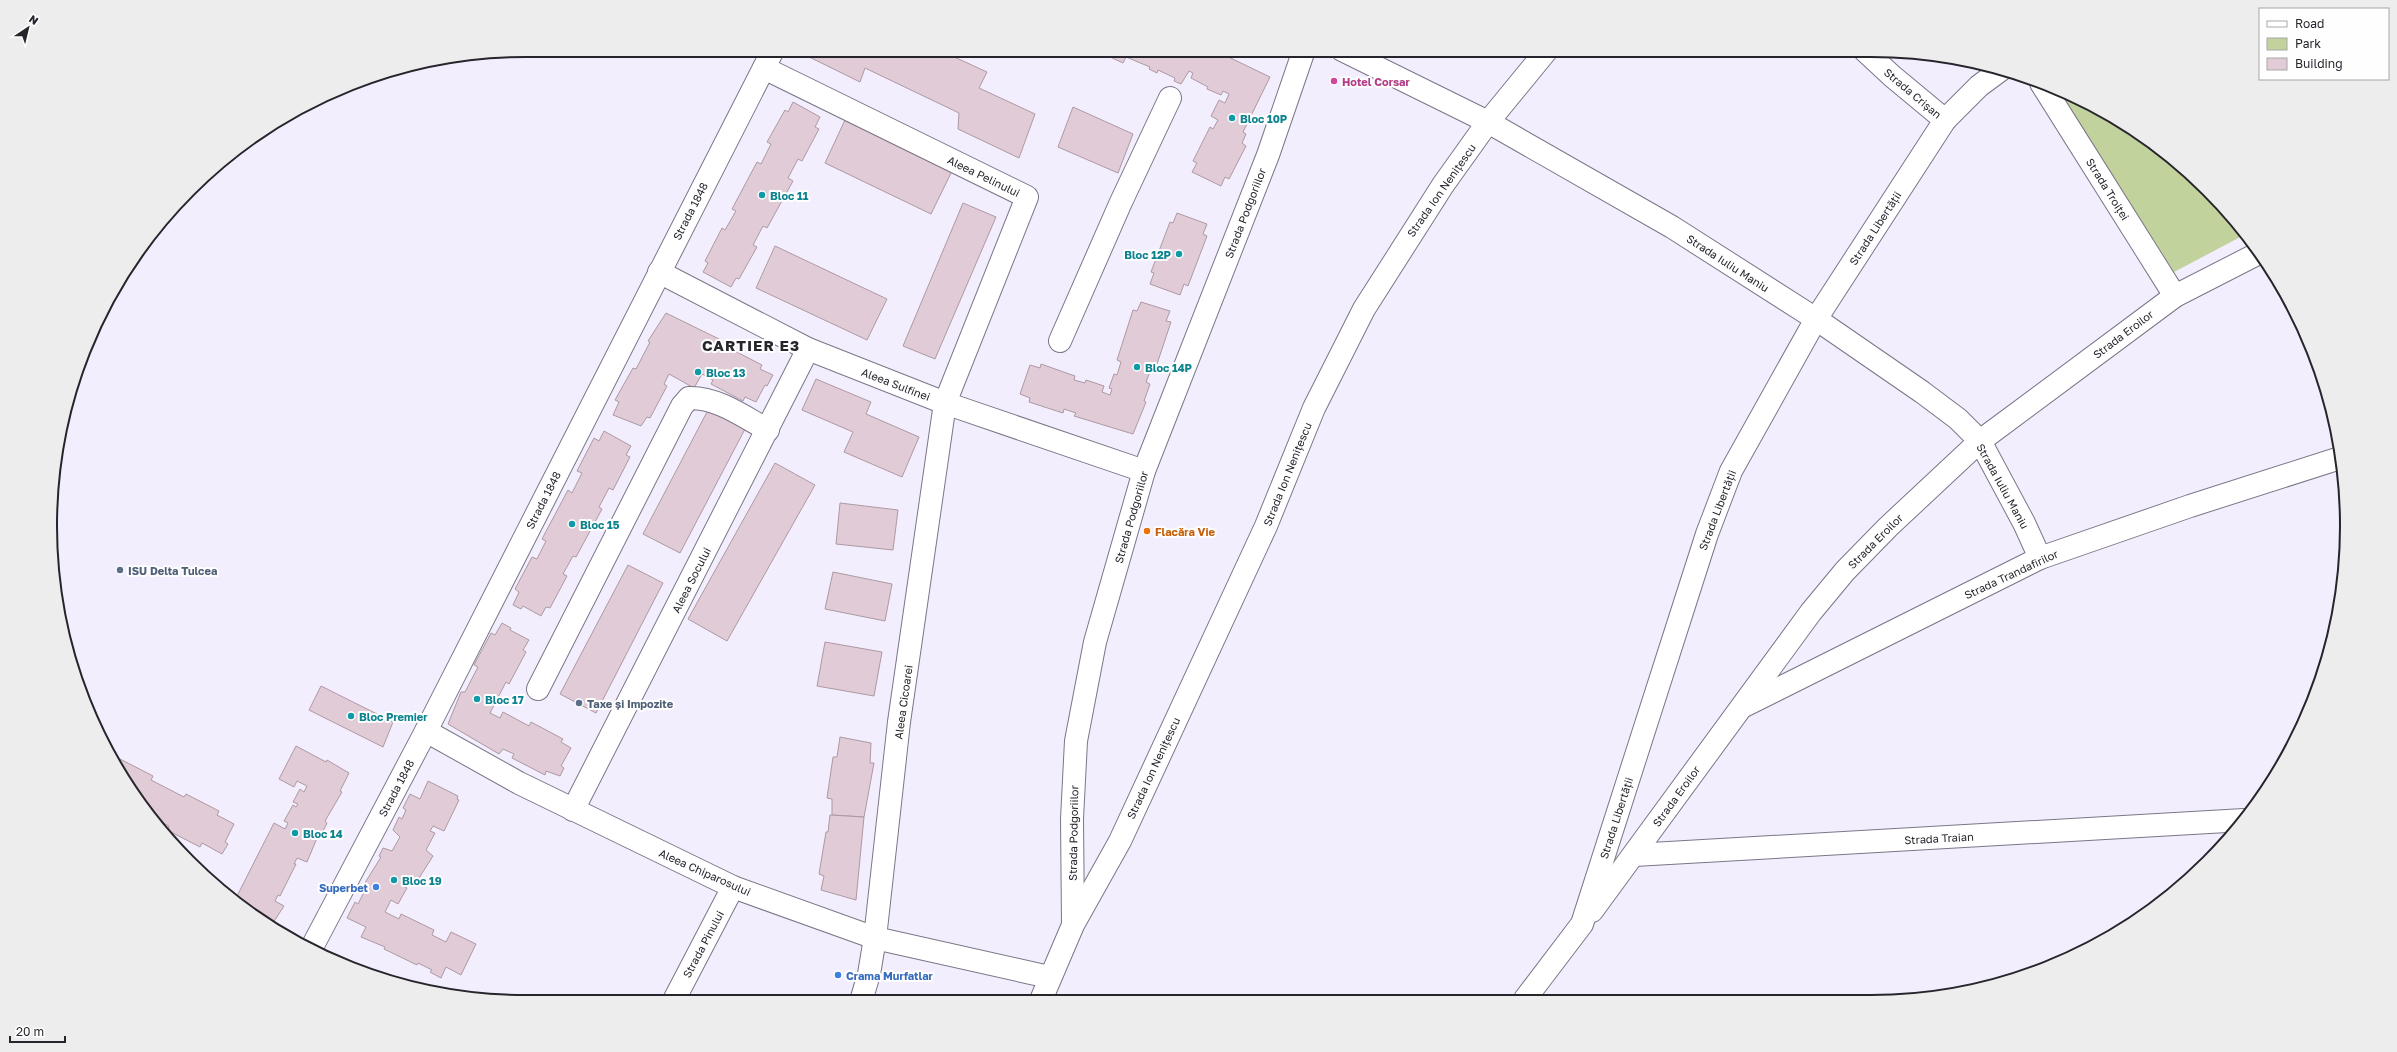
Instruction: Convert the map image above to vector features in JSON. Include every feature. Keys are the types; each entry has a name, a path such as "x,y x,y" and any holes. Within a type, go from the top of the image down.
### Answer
{"street":[{"name":"Strada Podgoriilor","path":"1043,995 1073,925 1072,819 1076,741 1095,642 1144,471 1265,162 1302,57"},
{"name":"Strada Iuliu Maniu","path":"1356,57 1488,122 1672,227 1816,319 1946,410 1980,441 2024,522 2040,558"},
{"name":"Strada Ion Nenițescu","path":"1073,925 1120,841 1266,526 1314,408 1364,309 1443,185 1488,122 1541,57"},
{"name":"Strada Crișan","path":"1872,57 1945,120"},
{"name":"Strada 1848","path":"314,945 426,731 658,272 768,59"},
{"name":"Aleea Pelinului","path":"768,59 1027,197 945,403"},
{"name":"Strada Libertății","path":"1528,995 1582,924 1707,534 1731,471 1816,319 1945,120 1979,86 1995,74"},
{"name":"Strada Troiței","path":"2046,92 2175,296"},
{"path":"1060,341 1121,202 1170,98"},
{"name":"Strada Eroilor","path":"1582,924 1811,612 1845,571 1888,527 1980,441 2175,296 2254,255"},
{"name":"Aleea Sulfinei","path":"658,272 808,350 945,403 1144,471"},
{"name":"Aleea Socului","path":"573,810 808,350"},
{"path":"538,689 682,406 689,398 702,398 717,403 768,430"},
{"name":"Aleea Cicoarei","path":"863,995 869,974 875,938 899,722 945,403"},
{"name":"Strada Trandafirilor","path":"1741,707 2040,558 2190,506 2335,460"},
{"name":"Aleea Chiparosului","path":"426,731 573,810 734,887 875,938 1049,978"},
{"name":"Strada Traian","path":"1634,855 2236,820"},
{"name":"Strada Pinului","path":"677,995 734,887"}],"green space":[{"path":"2062,98 2106,120 2157,154 2203,194 2240,237 2174,272"}],"building":[{"path":"809,57 954,57 987,72 979,88 1035,114 1019,158 958,129 959,113 865,68 860,82"},
{"name":"Bloc 10P","path":"1110,57 1126,57 1123,63"},
{"name":"Bloc 10P","path":"1126,57 1229,57 1270,77 1243,132 1246,134 1242,143 1246,146 1229,179 1225,177 1221,186 1192,172 1197,163 1193,161 1210,127 1213,129 1218,120 1211,116 1219,100 1225,103 1229,94 1223,91 1221,95 1207,89 1208,87 1191,78 1193,73 1189,71 1181,84 1174,81 1175,78 1158,70 1157,73 1149,69 1150,67"},
{"name":"Bloc 11","path":"793,102 820,117 815,127 819,129 802,161 798,159 788,178 793,181 767,228 763,226 753,245 757,247 739,279 736,278 731,287 703,272 708,263 705,261 722,228 725,230 736,211 732,209 757,162 761,164 771,144 767,142 785,110 788,112"},
{"path":"1073,107 1133,134 1118,173 1058,147"},
{"path":"845,120 952,171 931,214 825,163"},
{"path":"963,203 996,217 935,359 903,346"},
{"name":"Bloc 12P","path":"1177,213 1207,224 1203,234 1207,236 1188,286 1184,284 1180,295 1150,284 1154,273 1151,272 1170,222 1173,223"},
{"path":"775,246 887,299 867,340 756,288"},
{"name":"Bloc 14P","path":"1141,302 1170,311 1166,321 1171,322 1154,373 1150,372 1146,382 1150,384 1144,401 1146,402 1133,434 1074,416 1076,413 1064,409 1063,413 1029,402 1030,398 1020,394 1030,365 1040,368 1041,364 1075,376 1074,380 1085,383 1086,380 1104,386 1102,392 1110,395 1112,389 1109,388 1114,374 1117,375 1121,362 1117,360 1133,310 1137,311"},
{"name":"Bloc 13","path":"666,313 719,339 717,347 727,352 729,348 762,365 760,369 773,375 767,386 765,385 756,402 745,397 743,401 711,384 713,380 702,374 694,388 669,374 664,384 667,386 650,418 647,417 641,426 613,415 619,402 615,400 633,368 636,369 650,342 648,341"},
{"path":"816,379 871,402 866,414 919,437 902,477 844,452 853,432 802,410"},
{"path":"708,410 745,429 680,553 643,534"},
{"name":"Bloc 15","path":"604,431 631,446 626,455 630,457 613,490 609,488 599,507 602,509 576,557 573,556 563,574 567,576 550,608 546,607 541,616 523,606 521,609 513,605 519,592 515,589 532,557 537,559 546,541 542,539 568,490 572,493 582,473 577,471 594,438 599,441"},
{"path":"775,463 815,485 727,641 688,619"},
{"path":"840,503 898,510 893,550 836,544"},
{"path":"628,565 663,583 596,713 560,694"},
{"path":"833,572 892,584 885,621 825,609"},
{"name":"Bloc 17","path":"502,623 511,628 510,630 529,640 523,650 526,652 509,684 506,682 490,713 500,718 503,712 529,726 531,722 563,739 561,742 571,748 561,766 564,768 560,776 546,771 545,775 512,758 514,754 503,749 499,754 448,724 461,692 465,692 478,667 474,665 491,633 495,635"},
{"path":"825,642 882,652 874,696 817,686"},
{"name":"Bloc Premier","path":"321,686 393,722 383,747 309,710"},
{"path":"840,737 871,743 870,763 874,763 864,817 832,815 832,799 827,798 833,757 837,757"},
{"name":"Bloc 14","path":"296,746 326,762 327,760 349,773 340,791 342,792 325,821 327,823 319,839 317,838 307,862 297,858 294,864 296,864 280,896 278,895 275,901 284,906 274,921 237,896 274,823 285,829 288,823 284,821 293,805 296,807 298,804 293,802 300,789 304,792 307,786 297,781 294,787 279,779"},
{"path":"120,759 153,776 151,780 184,797 186,794 219,811 217,815 234,824 225,842 228,844 222,854 202,843 200,847 170,832 168,829 169,826 163,823 154,812 136,787"},
{"name":"Bloc 19","path":"428,781 458,796 457,799 459,800 444,831 433,826 430,831 435,833 426,850 433,856 419,878 422,879 418,886 404,881 402,885 407,888 398,904 391,900 385,912 399,919 401,914 434,930 432,935 446,942 451,932 476,944 461,975 446,967 441,978 430,972 432,970 418,963 417,965 384,949 385,947 361,937 366,927 347,918 355,902 358,904 366,888 363,886 381,857 379,856 383,848 392,851 400,837 393,830 399,817 402,819 406,810 403,808 410,794 420,799"},
{"path":"830,815 864,817 856,900 821,890 824,876 819,874"}],"place":[{"name":"Hotel Corsar","path":"1334,81"},
{"name":"Bloc 10P","path":"1232,118"},
{"name":"Bloc 11","path":"762,195"},
{"name":"Bloc 12P","path":"1179,254"},
{"name":"Bloc 14P","path":"1137,367"},
{"name":"Bloc 13","path":"698,372"},
{"name":"Bloc 15","path":"572,524"},
{"name":"Flacăra Vie","path":"1147,531"},
{"name":"ISU Delta Tulcea","path":"120,570"},
{"name":"Bloc 17","path":"477,699"},
{"name":"Taxe și Impozite","path":"579,703"},
{"name":"Bloc Premier","path":"351,716"},
{"name":"Bloc 14","path":"295,833"},
{"name":"Bloc 19","path":"394,880"},
{"name":"Superbet","path":"376,887"},
{"name":"Crama Murfatlar","path":"838,975"}],"district":[{"name":"CARTIER E3","path":"751,345"}]}
